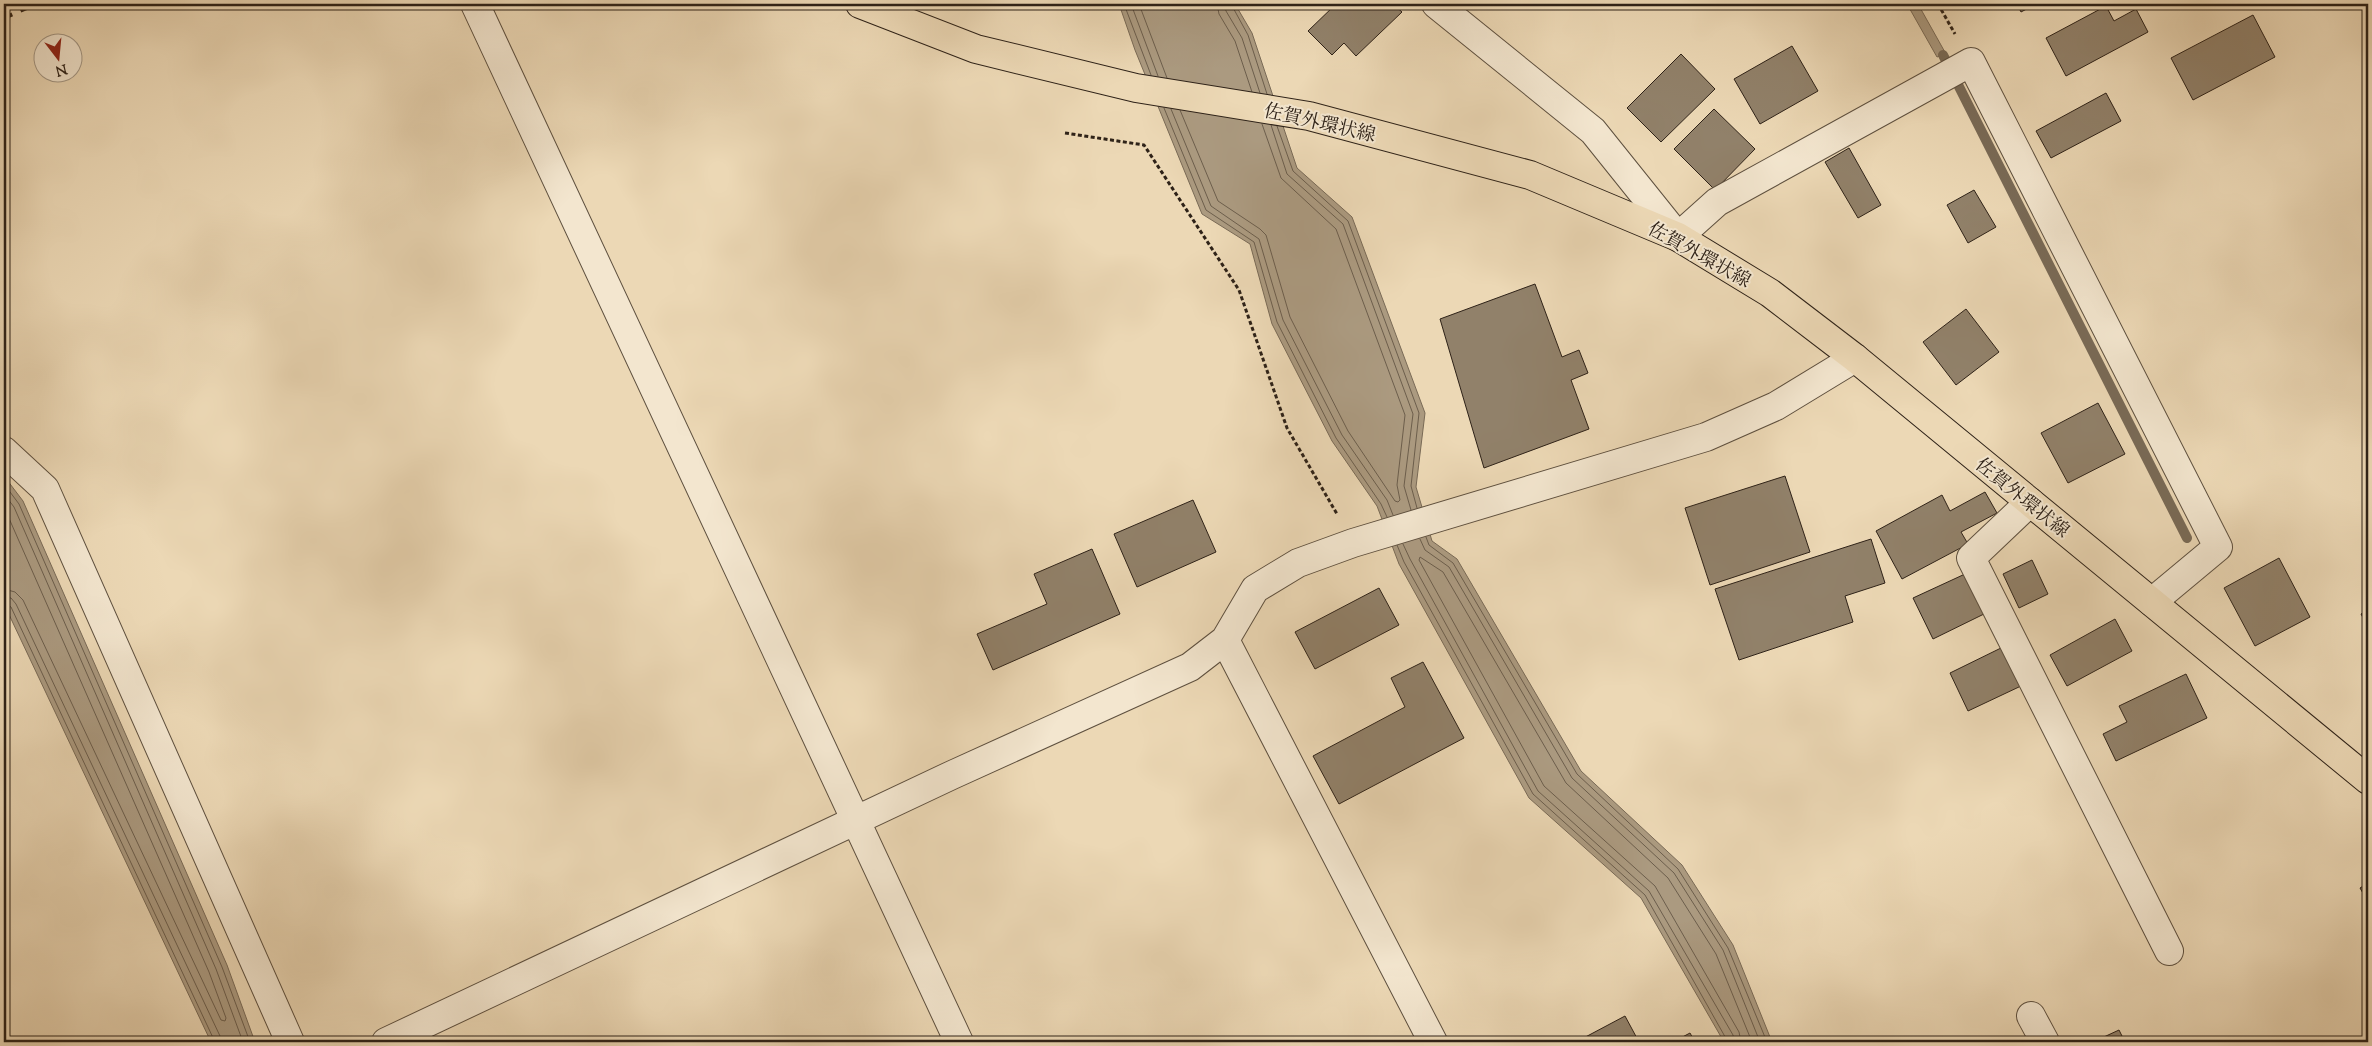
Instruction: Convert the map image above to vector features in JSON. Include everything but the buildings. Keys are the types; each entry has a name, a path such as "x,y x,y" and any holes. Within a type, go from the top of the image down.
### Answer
{"main road":[{"name":"佐賀外環状線","path":"860,4 976,49 1136,88 1309,116 1530,175 1678,237 1770,294 1855,358 2368,780"}],"street":[{"path":"475,4 959,1042"},
{"path":"1436,4 1593,131 1678,237 1718,202 1971,62 2218,547 2152,602"},
{"path":"386,1042 952,775 1190,668 1225,640 1254,588 1298,563 1363,540 1706,436 1776,406 1855,358"},
{"path":"4,451 45,489 290,1042"},
{"path":"2030,502 1971,558 2169,951"},
{"path":"1225,640 1433,1042"},
{"path":"2031,1016 2045,1042"}],"path":[{"path":"1065,133 1144,145 1239,290 1287,428 1363,540"}],"water":[{"path":"1119,4 1235,4 1252,33 1297,168 1352,217 1425,413 1416,487 1432,541 1457,559 1581,771 1682,865 1733,945 1772,1042 1724,1042 1641,898 1529,798 1399,564 1377,506 1332,441 1272,324 1250,244 1202,214 1135,50"},
{"path":"1907,4 1918,4 1946,54 1937,57"},
{"path":"4,476 23,501 227,965 255,1042 211,1042 4,604"}],"waterway":[{"path":"1943,55 2187,538"}],"railway":[{"path":"4,18 36,4"}]}
